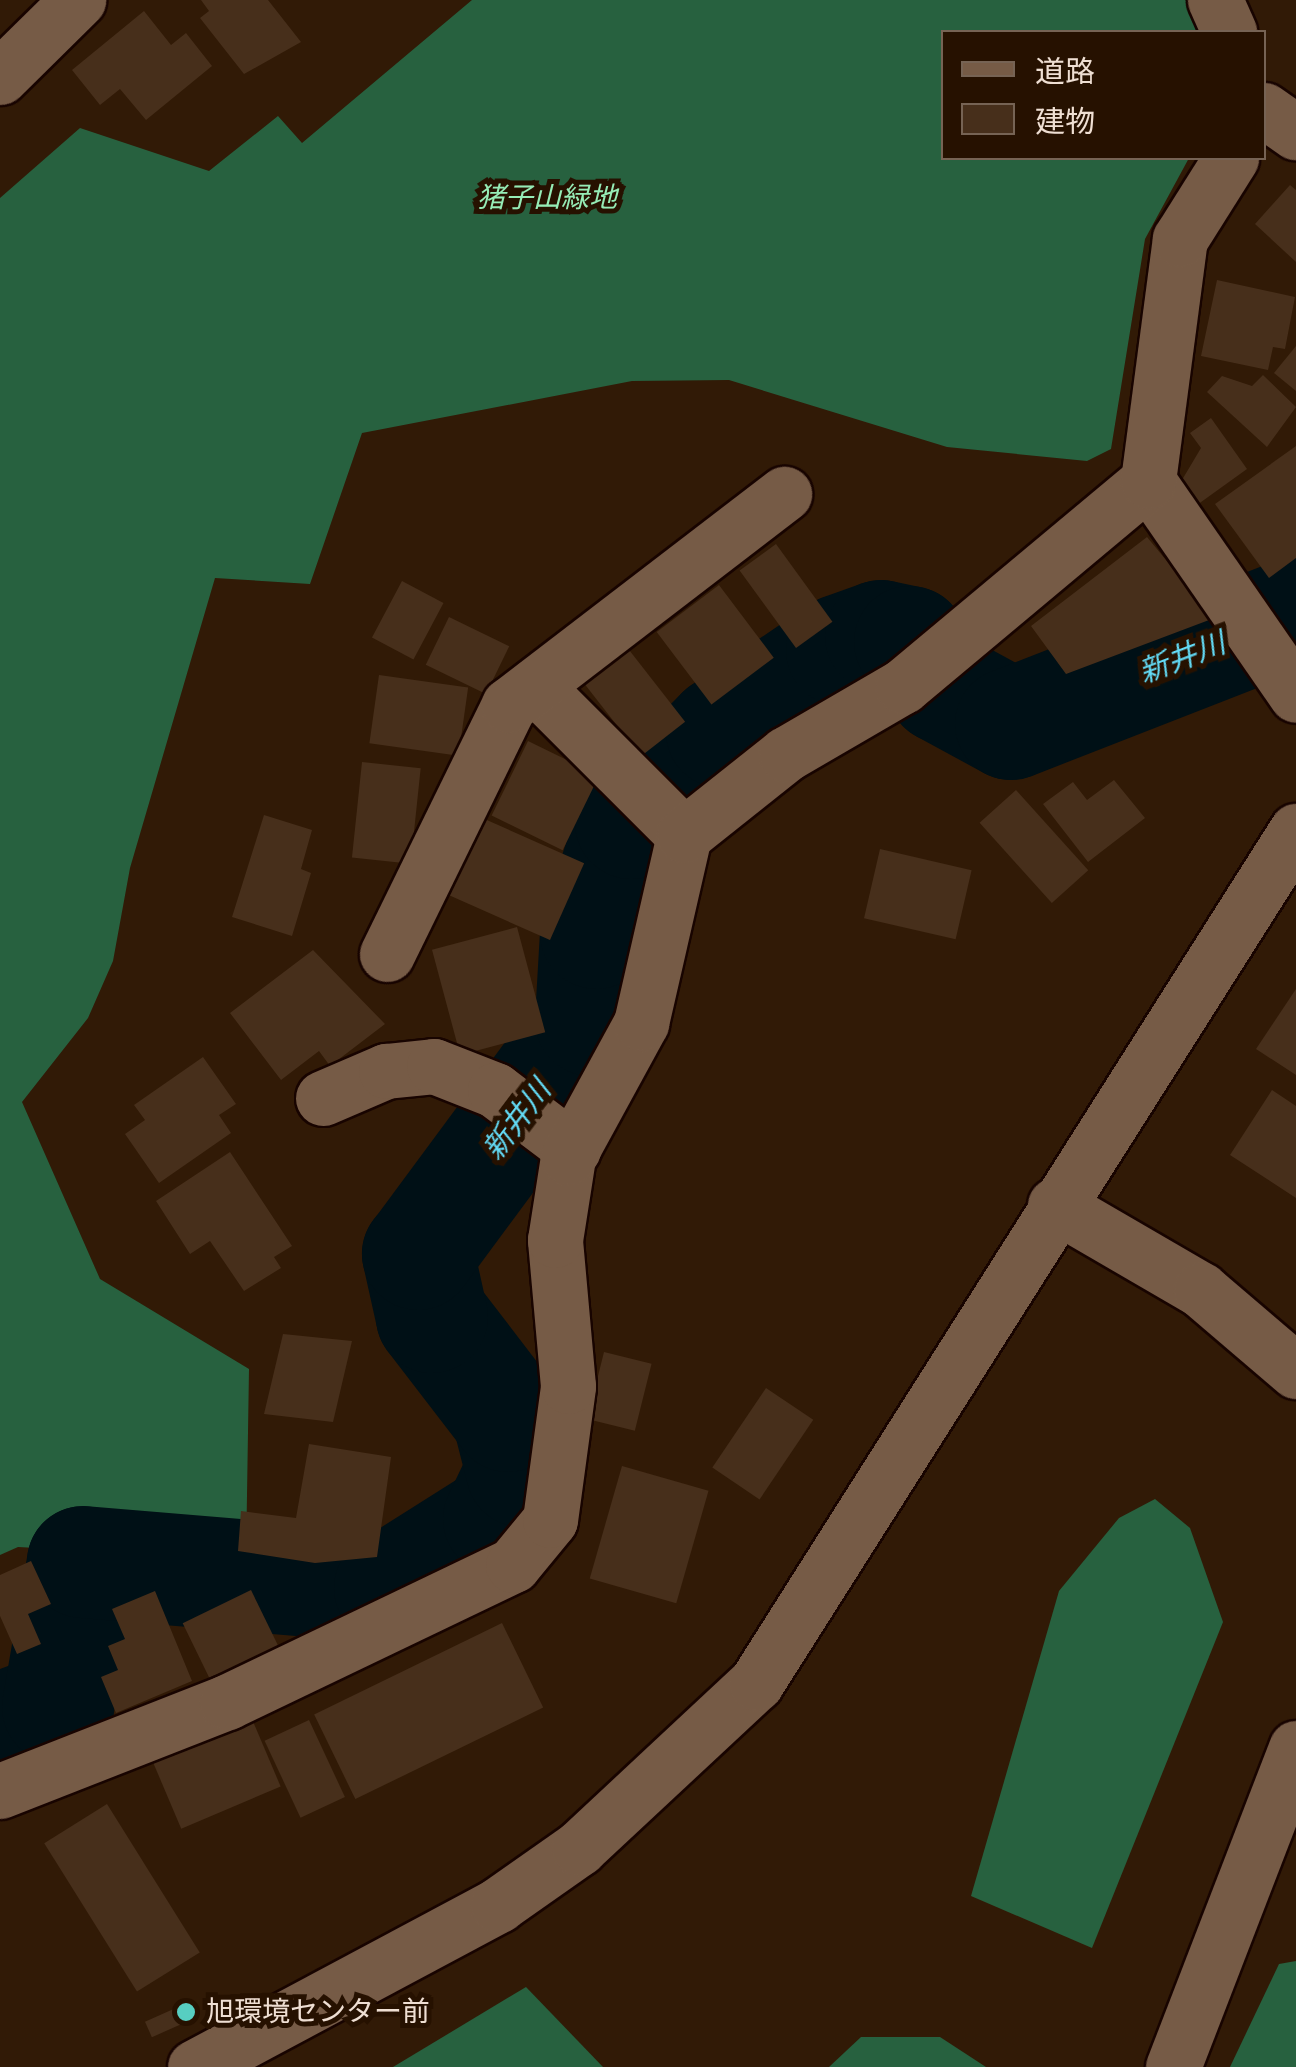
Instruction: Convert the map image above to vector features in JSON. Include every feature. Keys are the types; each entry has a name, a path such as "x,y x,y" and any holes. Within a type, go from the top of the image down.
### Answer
{"street":[{"path":"0,77 78,0"},
{"path":"1215,0 1228,30"},
{"path":"1266,111 1296,132"},
{"path":"0,1791 226,1702 513,1565 550,1520 568,1386 555,1240 573,1149 641,1023 684,835 786,754 902,686 1148,481 1180,238 1230,160"},
{"path":"1148,481 1238,600 1285,675"},
{"path":"387,954 509,705 784,494"},
{"path":"535,686 684,835"},
{"path":"194,2067 498,1905 579,1848 756,1683 1055,1205 1296,831"},
{"path":"323,1098 386,1071 434,1066 495,1090 573,1149"},
{"path":"1055,1205 1201,1290 1296,1371"},
{"path":"1174,2067 1296,1748"}],"green space":[{"name":"猪子山緑地","path":"472,0 1187,0 1197,30 941,30 941,160 1188,160 1145,239 1111,449 1087,461 947,447 729,380 632,381 362,433 310,584 215,578 130,868 113,961 88,1018 22,1102 100,1279 249,1369 246,1559 18,1547 0,1555 0,198 80,128 209,171 278,116 302,143"},
{"path":"1155,1499 1190,1528 1223,1622 1092,1948 971,1896 1059,1591 1119,1518"},
{"path":"1296,1961 1296,2067 1230,2067 1279,1964"},
{"path":"526,1987 603,2067 393,2067"},
{"path":"861,2037 940,2037 986,2067 829,2067"}],"building":[{"path":"201,0 268,0 301,42 244,74 200,18 209,11"},
{"path":"144,11 171,45 186,33 212,66 146,120 120,89 100,105 72,70"},
{"path":"1290,185 1296,190 1296,262 1255,224"},
{"path":"1217,280 1295,297 1285,349 1273,347 1268,370 1201,356"},
{"path":"1296,346 1296,391 1274,373"},
{"path":"1263,375 1296,407 1267,447 1207,392 1222,376 1252,386"},
{"path":"1211,418 1247,469 1190,510 1176,490 1201,448 1190,433"},
{"path":"1296,446 1296,558 1269,578 1215,504"},
{"path":"1147,537 1171,566 1179,558 1225,614 1066,674 1031,626"},
{"path":"776,544 832,622 796,648 740,570"},
{"path":"402,581 443,603 413,660 372,638"},
{"path":"719,585 774,658 711,705 657,632"},
{"path":"449,617 509,646 486,694 426,665"},
{"path":"626,646 685,722 641,756 582,680"},
{"path":"379,675 468,688 459,756 369,743"},
{"path":"528,741 599,776 563,850 492,816"},
{"path":"362,762 421,768 411,864 352,857"},
{"path":"1114,780 1145,818 1088,862 1043,804 1073,782 1087,800"},
{"path":"1016,790 1088,870 1052,903 980,823"},
{"path":"264,815 312,830 301,869 311,873 292,936 232,917"},
{"path":"480,817 584,863 550,940 446,894"},
{"path":"880,849 972,870 956,939 864,918"},
{"path":"517,927 545,1032 460,1055 432,950"},
{"path":"313,950 385,1024 330,1066 319,1051 281,1080 230,1013"},
{"path":"1296,989 1296,1075 1256,1049"},
{"path":"203,1057 236,1104 219,1115 231,1133 159,1183 125,1134 145,1120 134,1105"},
{"path":"1272,1090 1296,1106 1296,1198 1230,1155"},
{"path":"230,1152 292,1246 274,1257 281,1268 244,1291 210,1241 190,1254 156,1201"},
{"path":"283,1334 352,1341 333,1422 264,1414"},
{"path":"604,1352 652,1364 635,1431 587,1419"},
{"path":"766,1388 813,1420 760,1499 712,1468"},
{"path":"309,1444 391,1457 377,1557 315,1563 238,1551 241,1511 296,1518"},
{"path":"622,1466 709,1491 676,1603 590,1578"},
{"path":"31,1561 51,1604 28,1614 41,1644 17,1654 0,1616 0,1575"},
{"path":"251,1590 278,1646 210,1679 183,1623"},
{"path":"155,1591 192,1681 116,1713 101,1677 118,1670 108,1646 125,1639 112,1609"},
{"path":"502,1623 543,1707 355,1799 314,1715"},
{"path":"249,1712 281,1787 181,1829 150,1754"},
{"path":"309,1720 345,1797 301,1818 265,1741"},
{"path":"107,1804 200,1952 137,1992 44,1843"},
{"path":"187,2003 194,2019 152,2037 145,2022"}],"waterway":[{"name":"新井川","path":"0,1729 58,1707 83,1562 390,1588 499,1519 522,1471 508,1416 432,1317 418,1254 591,1020 596,933 631,823 722,732 842,650 881,636 910,642 943,687 1011,724 1296,613"}],"place":[{"name":"旭環境センター前","path":"186,2012"}]}
